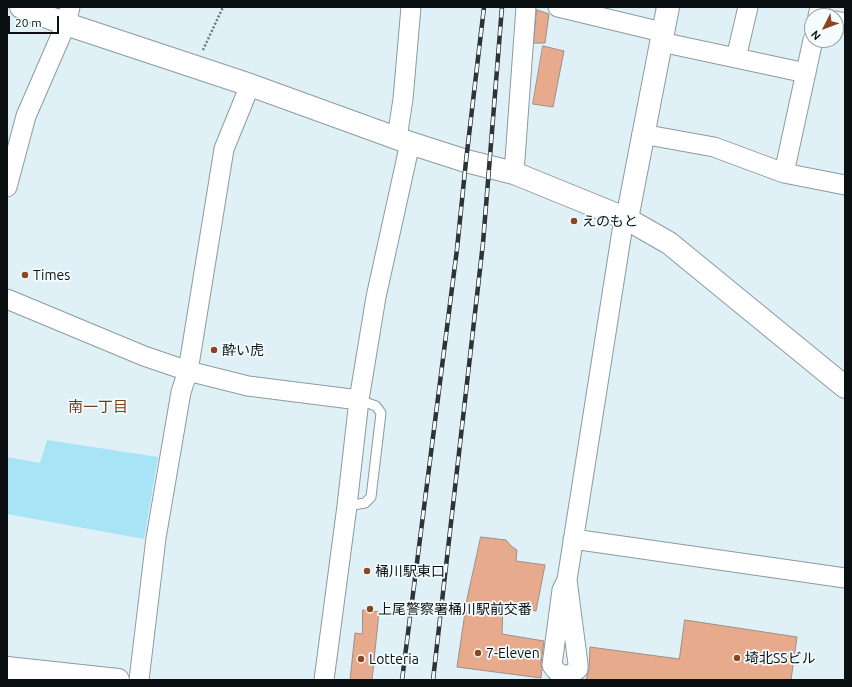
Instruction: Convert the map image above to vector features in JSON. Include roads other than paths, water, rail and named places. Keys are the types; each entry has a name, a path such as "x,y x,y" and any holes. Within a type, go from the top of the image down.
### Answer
{"street":[{"path":"21,7 68,16 196,67 466,161 514,173 626,218 669,242 845,387"},
{"path":"324,680 347,506 359,400 404,140 403,99 411,7"},
{"path":"514,173 526,7"},
{"path":"558,7 736,58 806,73"},
{"path":"567,580 622,231 626,218 668,7"},
{"path":"736,58 748,7"},
{"path":"7,187 26,116 68,16"},
{"path":"784,173 811,48"},
{"path":"139,680 156,538 181,392 188,371 224,149 250,85"},
{"path":"642,134 714,147 784,173 845,186"},
{"path":"7,300 144,356 188,371 248,386 359,400"},
{"path":"573,539 845,578"},
{"path":"7,668 74,677 118,680"}],"railway":[{"path":"402,680 457,249 484,7"},
{"path":"433,680 483,243 502,7"}],"place":[{"name":"えのもと","path":"574,221"},
{"name":"Times","path":"25,275"},
{"name":"酔い虎","path":"214,350"},
{"name":"桶川駅東口","path":"367,571"},
{"name":"上尾警察署桶川駅前交番","path":"370,609"},
{"name":"7-Eleven","path":"478,653"},
{"name":"埼北SSビル","path":"737,658"},
{"name":"Lotteria","path":"361,659"}],"district":[{"name":"南一丁目","path":"98,407"}]}
